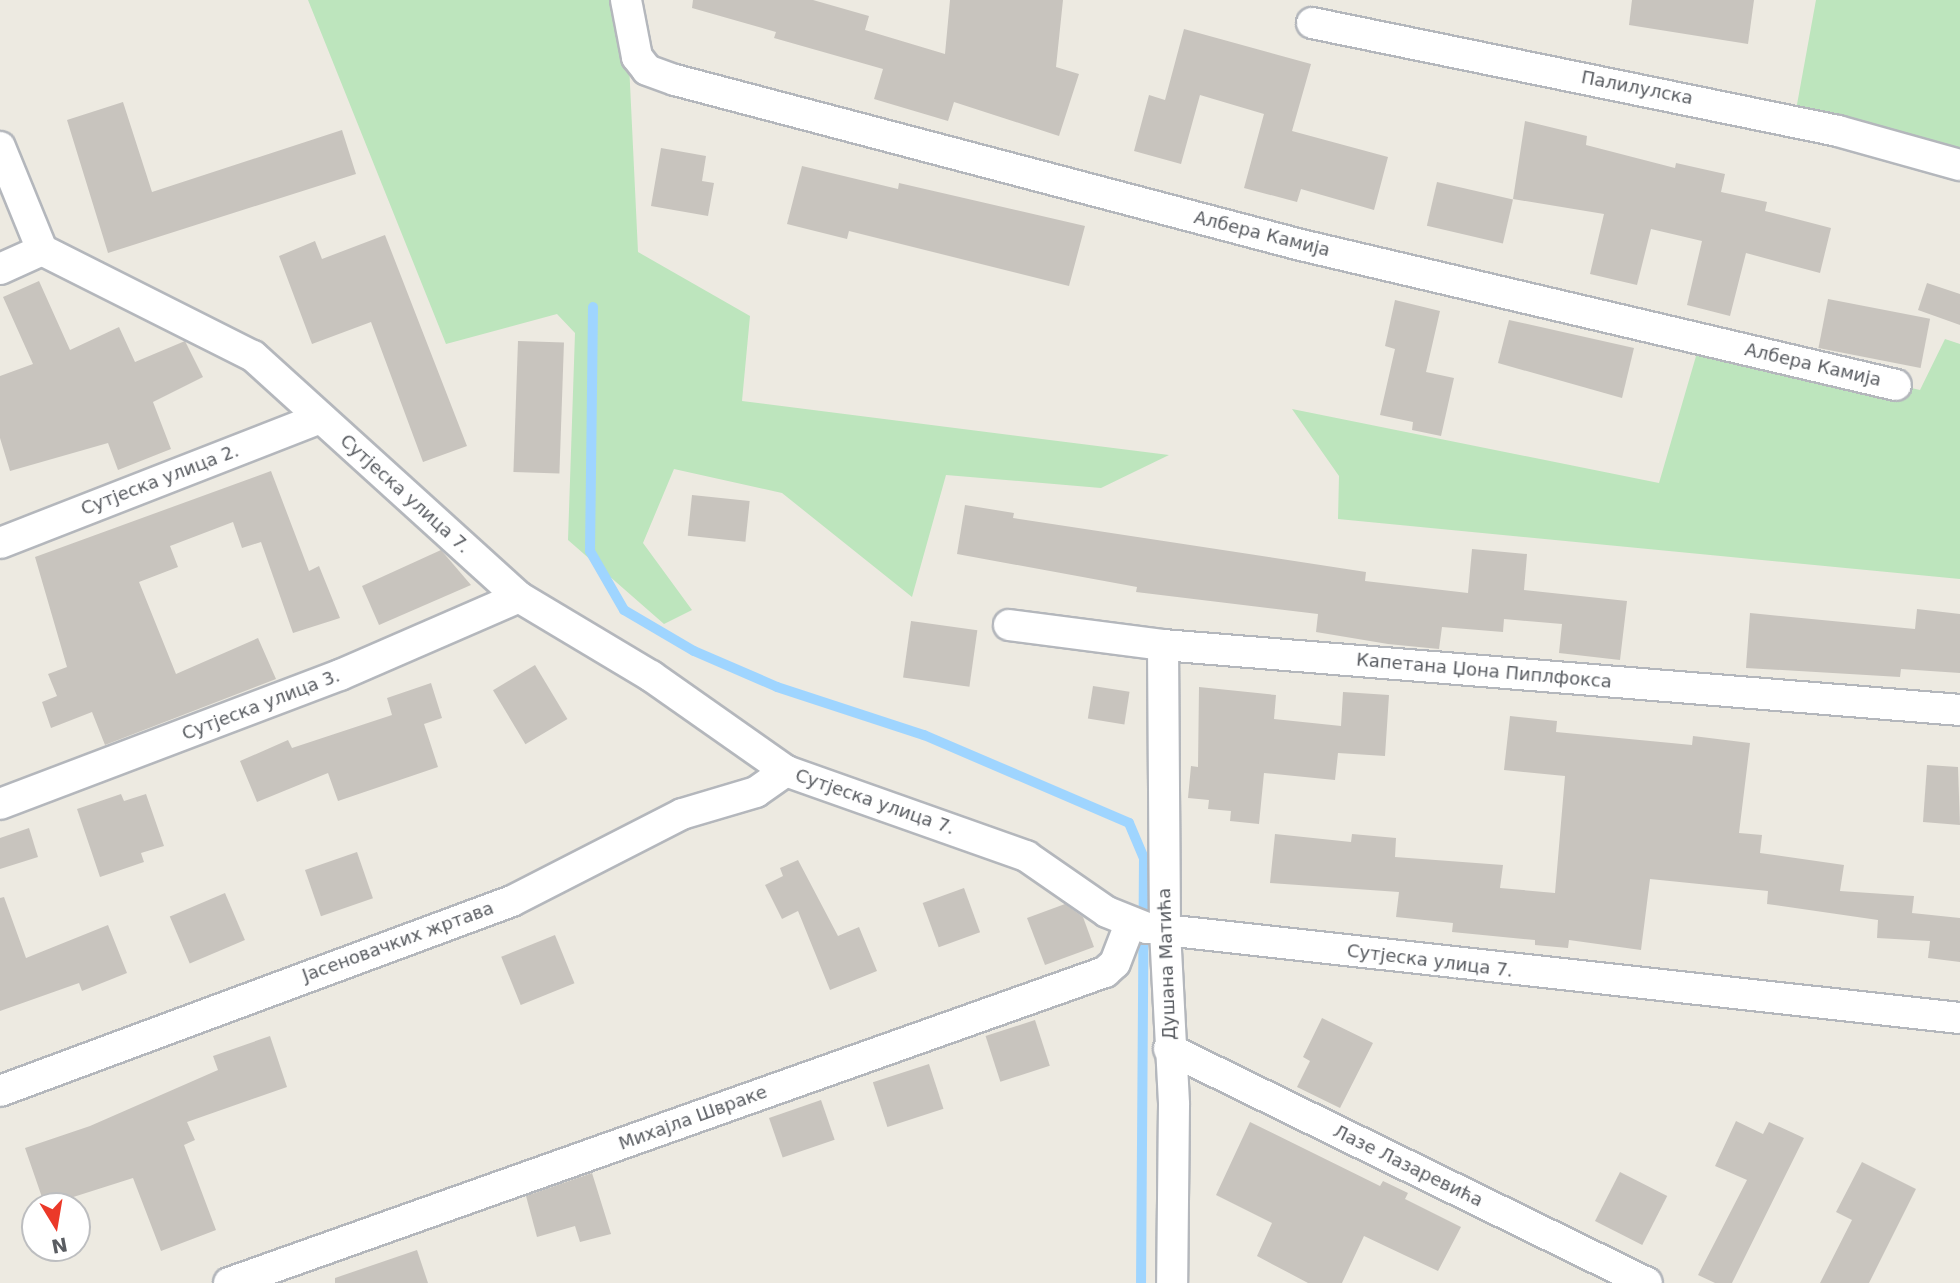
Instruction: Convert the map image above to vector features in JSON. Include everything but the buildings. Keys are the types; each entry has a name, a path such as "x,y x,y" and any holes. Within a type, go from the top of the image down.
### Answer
{"street":[{"name":"Албера Камија","path":"626,0 637,57 647,70 675,80 1301,245 1896,385"},
{"name":"Палилулска","path":"1312,23 1838,131 1960,165"},
{"path":"0,147 42,250 0,269"},
{"name":"Сутјеска улица 7.","path":"42,250 96,282 225,339 290,387 519,597 651,676 786,771 1026,856 1130,924 1165,931 1960,1018"},
{"name":"Сутјеска улица 2.","path":"0,543 321,418"},
{"name":"Сутјеска улица 3.","path":"0,804 340,675 519,597"},
{"name":"Капетана Џона Пиплфокса","path":"1009,625 1163,645 1960,710"},
{"name":"Душана Матића","path":"1163,645 1165,931 1169,1049 1174,1105 1172,1283"},
{"name":"Јасеновачких жртава","path":"0,1091 513,901 682,814 756,792 786,771"},
{"name":"Михајла Швраке","path":"229,1283 1105,972 1115,963 1130,924"},
{"name":"Лазе Лазаревића","path":"1169,1049 1647,1283"}],"green space":[{"path":"308,0 626,0 638,252 750,316 742,401 1169,455 1101,488 946,475 912,597 782,493 674,469 643,543 692,610 664,624 568,540 575,333 557,314 446,344"},
{"path":"1816,0 1960,0 1960,165 1794,121"},
{"path":"1701,339 1920,390 1945,339 1960,344 1960,579 1338,519 1339,476 1292,409 1659,483"}],"waterway":[{"path":"593,307 590,551 624,610 694,651 777,687 924,735 1129,823 1144,858 1141,1283"}]}
